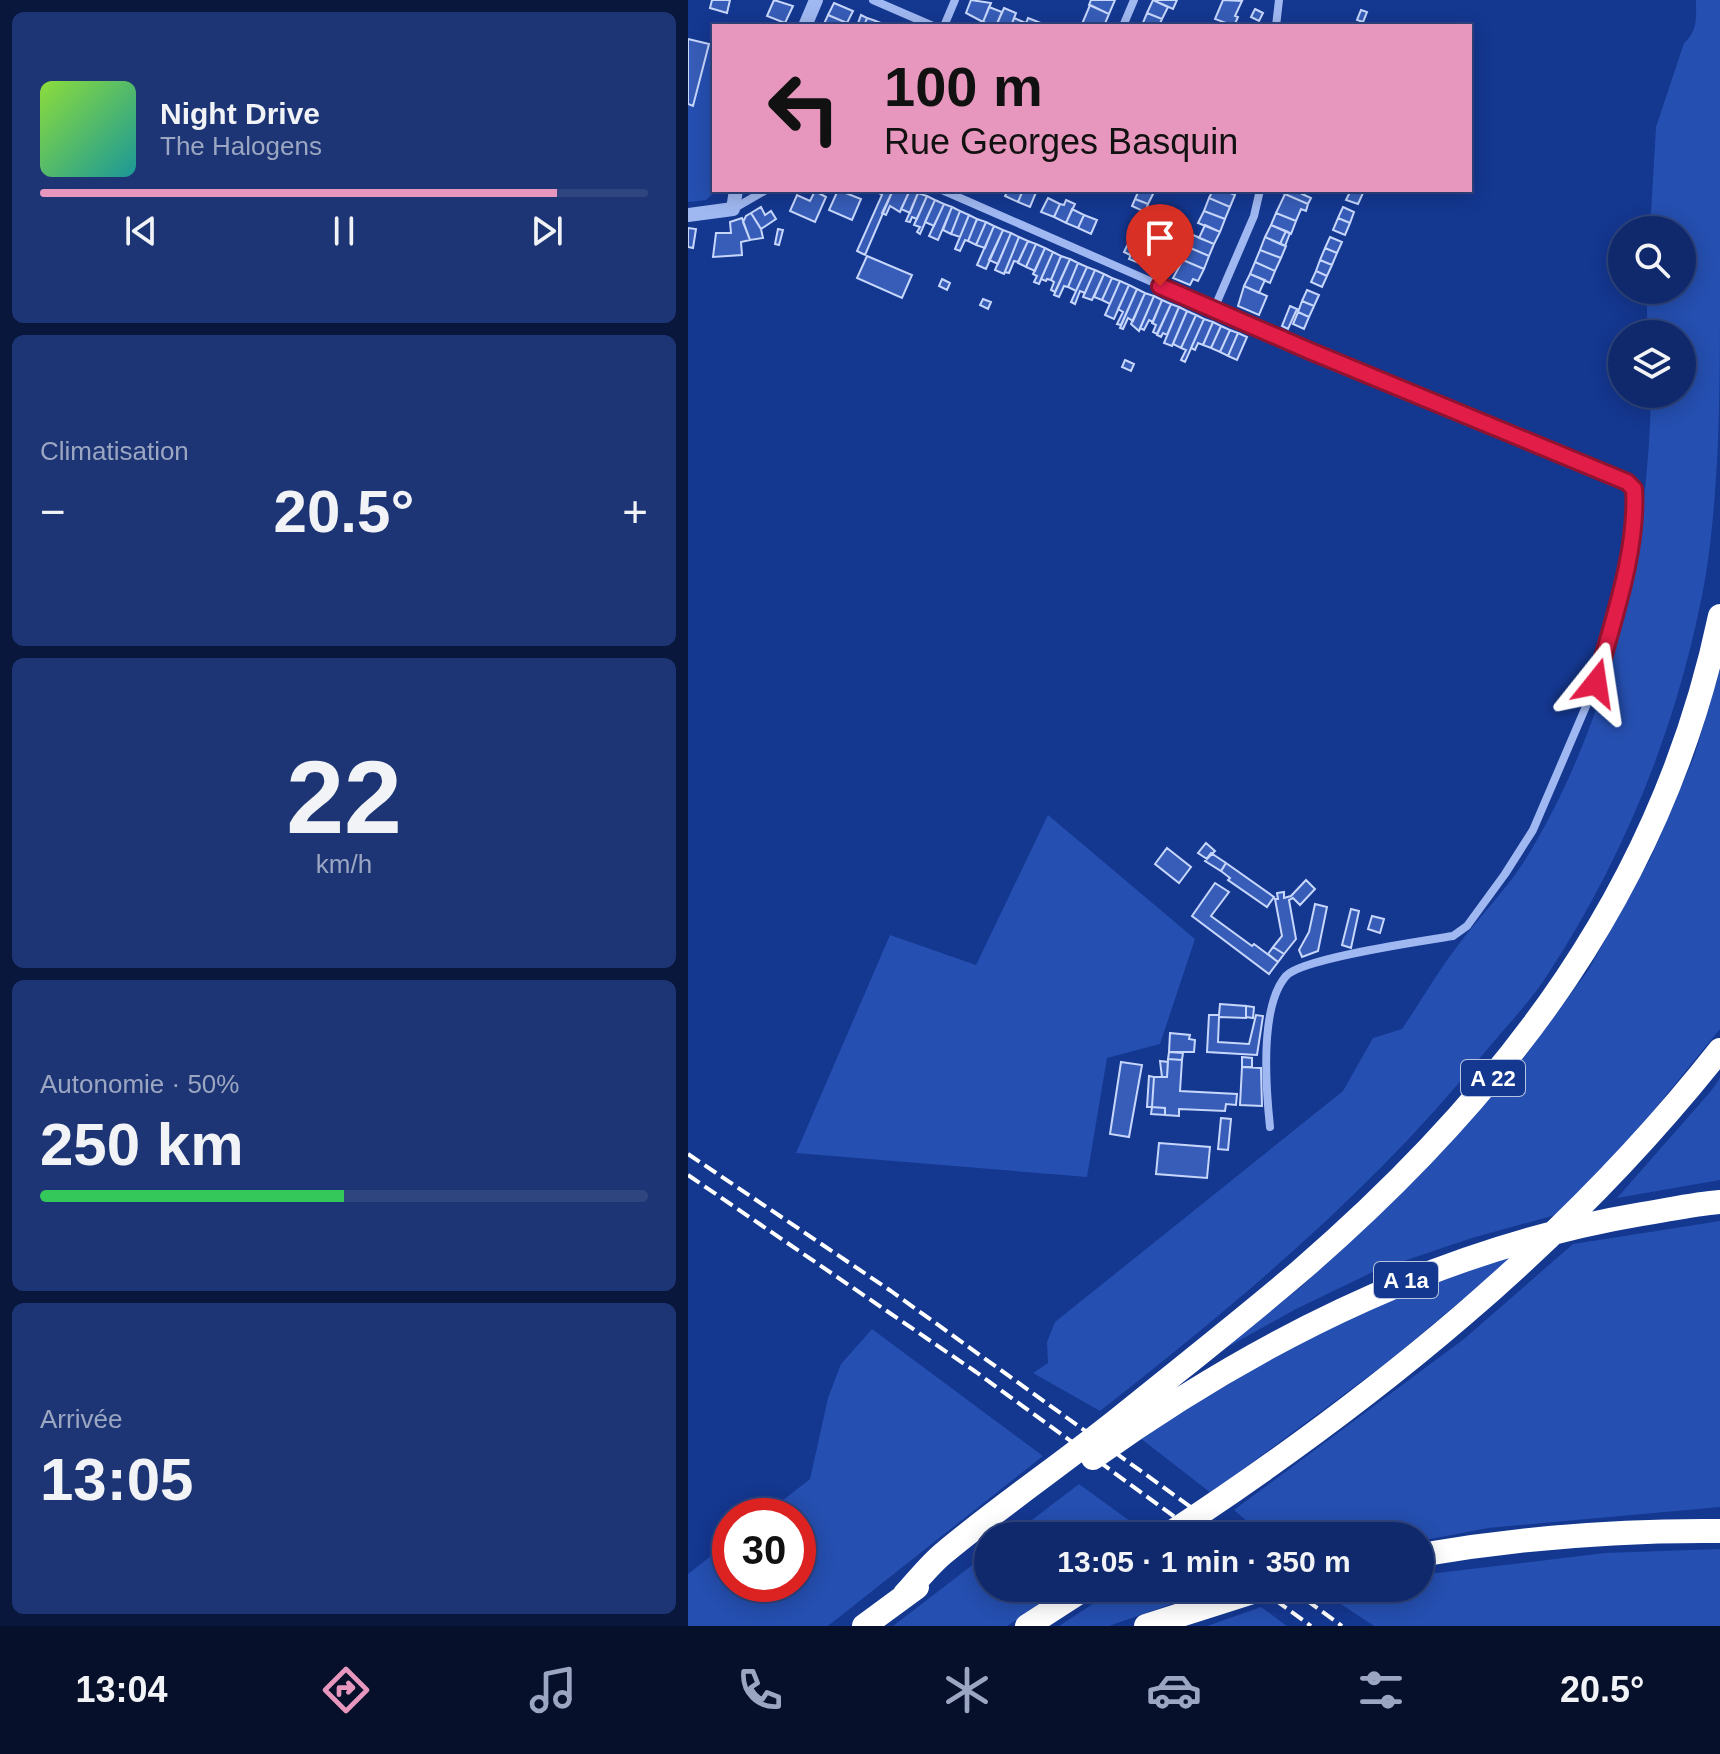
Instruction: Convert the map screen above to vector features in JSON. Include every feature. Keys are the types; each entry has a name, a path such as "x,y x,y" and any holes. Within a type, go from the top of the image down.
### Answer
{"highway":[{"name":"A 22","path":"864,1626 905,1594 943,1554 1116,1432 1390,1188 1465,1109 1537,1022 1599,930 1645,843 1683,750 1702,692 1720,616"},
{"path":"1186,1522 1394,1372 1513,1273 1610,1178 1720,1050"},
{"name":"A 1a","path":"1116,1432 1242,1360 1393,1285 1513,1243 1620,1218 1720,1202"},
{"path":"1006,1522 1076,1461"},
{"path":"1434,1553 1567,1536 1673,1530 1720,1531"},
{"path":"905,1594 974,1549"},
{"path":"1027,1626 1064,1602"},
{"path":"1146,1626 1220,1602"}],"street":[{"path":"806,24 816,0"},
{"path":"873,0 928,24"},
{"path":"945,24 955,0"},
{"path":"1124,24 1134,0"},
{"path":"1276,24 1279,0"},
{"path":"733,209 736,192"},
{"path":"688,215 733,209 763,192"},
{"path":"947,192 1214,309 1627,482 1634,489 1629,548 1596,683 1533,830 1505,874 1460,932 1453,936 1360,952 1305,966 1287,975 1275,996 1264,1069 1270,1127"},
{"path":"1214,309 1254,216 1260,192"}],"shaded area":[{"path":"1696,0 1720,0 1717,470 1711,539 1695,627 1682,680 1647,784 1601,883 1546,977 1441,1103 1350,1198 1302,1242 1203,1328 1100,1411 1033,1373 1048,1363 1047,1342 1055,1322 1343,1091 1373,1038 1402,1029 1451,954 1527,857 1581,749 1619,634 1632,575 1642,515 1650,408 1696,408 1696,320 1647,320 1647,304 1696,304 1696,216 1651,216 1656,127 1684,43 1694,29"},
{"path":"712,35 712,192 715,192 706,200 688,202 688,104 693,105"},
{"path":"1720,669 1720,1029 1628,1142 1559,1214 1472,1238 1377,1270 1296,1309 1217,1353 1301,1287 1514,1071 1589,969 1651,857 1694,757"},
{"path":"1048,815 1195,939 1160,1044 1107,1058 1087,1177 796,1153 890,935 976,965"},
{"path":"1720,1078 1720,1180 1617,1198 1711,1091"},
{"path":"1720,1221 1720,1507 1488,1528 1434,1538 1434,1522 1248,1522 1234,1510 1464,1339 1573,1244"},
{"path":"1519,1252 1389,1361 1211,1493 1140,1438 1249,1369 1326,1328 1421,1287"},
{"path":"872,1329 1043,1456 828,1626 688,1626 688,1574 712,1555 712,1602 816,1602 816,1498 786,1498 810,1479 828,1398 841,1364"},
{"path":"1079,1484 1131,1522 1029,1522"},
{"path":"1720,1549 1720,1626 1374,1626 1338,1602 1434,1602 1434,1573 1605,1553"},
{"path":"974,1564 974,1602 1044,1602 1007,1626 893,1626"},
{"path":"1096,1602 1177,1602 1109,1626 1059,1626"},
{"path":"1261,1607 1287,1626 1207,1626"}],"building":[{"path":"712,0 730,0 727,13 710,8"},
{"path":"774,0 793,6 785,23 767,16"},
{"path":"971,0 991,3 983,22 966,13"},
{"path":"1091,0 1115,0 1109,14 1089,5"},
{"path":"1153,0 1168,7 1162,19 1147,13"},
{"path":"1153,0 1177,0 1173,9"},
{"path":"1223,0 1242,1 1235,24 1215,19"},
{"path":"834,3 853,11 847,23 828,15"},
{"path":"1090,5 1109,14 1105,24 1082,24"},
{"path":"989,7 1002,12 997,24 983,22"},
{"path":"1004,8 1016,13 1012,24 997,24"},
{"path":"1255,9 1263,13 1259,21 1251,17"},
{"path":"1361,10 1367,12 1363,22 1357,20"},
{"path":"1147,13 1162,19 1160,24 1142,24"},
{"path":"828,15 847,23 847,24 824,24"},
{"path":"861,15 867,18 865,24 858,24"},
{"path":"867,18 883,24 865,24"},
{"path":"1014,18 1026,23 1026,24 1012,24"},
{"path":"1028,18 1041,23 1041,24 1026,24"},
{"path":"688,39 709,44 693,106 688,104"},
{"path":"814,192 826,197 815,222 790,211 797,195 810,201"},
{"path":"837,192 861,199 852,220 829,210"},
{"path":"877,192 892,192 865,255 857,251 882,195"},
{"path":"892,192 909,192 900,212 890,206 886,215 882,213"},
{"path":"909,192 918,193 910,213 901,209"},
{"path":"1007,192 1022,192 1018,202 1005,196"},
{"path":"1022,192 1036,192 1030,207 1018,202"},
{"path":"1138,192 1154,192 1148,204 1135,199"},
{"path":"1212,192 1235,195 1230,207 1209,198"},
{"path":"1280,192 1303,192 1311,198 1308,204"},
{"path":"1350,192 1363,193 1358,204 1346,200"},
{"path":"918,193 927,196 917,219 912,217 910,222 906,221"},
{"path":"1285,194 1308,204 1306,211 1301,209 1296,221 1276,213"},
{"path":"927,196 935,200 920,234 917,232 920,227 914,225"},
{"path":"1048,198 1060,204 1054,217 1041,212"},
{"path":"1209,198 1230,207 1225,219 1204,211"},
{"path":"1135,199 1148,204 1145,212 1132,206"},
{"path":"935,200 944,204 934,226 925,222"},
{"path":"1066,200 1075,204 1066,223 1054,217 1060,204 1064,205"},
{"path":"944,204 952,207 938,240 929,236"},
{"path":"761,207 765,215 771,211 776,219 761,229 751,213"},
{"path":"952,207 960,211 951,234 943,230"},
{"path":"1343,207 1354,212 1350,223 1338,218"},
{"path":"1072,209 1084,215 1078,228 1066,223"},
{"path":"960,211 969,215 960,237 951,234"},
{"path":"1204,211 1225,219 1220,232 1198,223"},
{"path":"751,213 763,238 750,240 743,222"},
{"path":"1276,213 1296,221 1291,234 1271,225"},
{"path":"969,215 977,219 960,251 955,249"},
{"path":"1084,215 1097,220 1091,234 1078,228"},
{"path":"742,218 750,240 741,242 742,255 713,257 716,233 731,233 730,222"},
{"path":"1338,218 1350,223 1345,235 1333,230"},
{"path":"977,219 986,222 976,245 968,241"},
{"path":"1145,221 1150,223 1145,236 1155,240 1144,265 1129,259"},
{"path":"986,222 994,226 985,248 976,245"},
{"path":"1205,225 1220,232 1214,244 1199,238"},
{"path":"1271,225 1286,231 1280,244 1265,237"},
{"path":"994,226 1003,230 986,269 977,265"},
{"path":"1163,227 1170,230 1166,238 1159,235"},
{"path":"688,228 696,229 693,248 688,247"},
{"path":"778,229 783,230 779,245 775,244"},
{"path":"1003,230 1011,233 998,264 989,260"},
{"path":"1286,231 1290,233 1285,246 1280,244"},
{"path":"1011,233 1019,237 1004,274 995,270"},
{"path":"1193,235 1214,244 1209,256 1188,247"},
{"path":"1019,237 1028,241 1018,262 1014,261 1009,273 1005,272"},
{"path":"1265,237 1286,246 1281,258 1260,250"},
{"path":"1330,237 1342,242 1337,253 1325,248"},
{"path":"1028,241 1036,244 1026,267 1018,263"},
{"path":"1036,244 1045,248 1035,271 1026,267"},
{"path":"1128,244 1134,246 1130,255 1124,252"},
{"path":"1188,247 1209,256 1204,269 1183,260"},
{"path":"1045,248 1053,252 1039,284 1034,282 1037,276 1033,274"},
{"path":"1325,248 1337,253 1332,265 1320,260"},
{"path":"1260,250 1281,258 1275,271 1255,262"},
{"path":"1053,252 1061,256 1051,280 1046,281 1041,279"},
{"path":"867,256 912,275 902,298 857,278"},
{"path":"1061,256 1070,259 1055,292 1051,290 1054,282 1051,280"},
{"path":"1070,259 1078,263 1068,287 1064,286 1059,297 1054,295"},
{"path":"1183,260 1204,269 1198,281 1193,279 1190,285 1173,278"},
{"path":"1320,260 1332,265 1327,276 1316,271"},
{"path":"1255,262 1275,271 1270,283 1250,274"},
{"path":"1078,263 1087,267 1076,291 1068,287"},
{"path":"1087,267 1095,270 1085,293 1080,291 1075,304 1071,302"},
{"path":"1095,270 1104,274 1092,300 1083,297"},
{"path":"1316,271 1327,276 1322,287 1311,282"},
{"path":"1104,274 1112,278 1102,300 1094,297"},
{"path":"1250,274 1265,280 1259,293 1244,286"},
{"path":"1112,278 1120,281 1110,304 1102,300"},
{"path":"942,279 950,283 947,290 939,286"},
{"path":"1120,281 1129,285 1114,319 1105,315"},
{"path":"1129,285 1137,289 1121,325 1117,324 1123,312 1118,309"},
{"path":"1244,286 1267,296 1259,315 1238,306"},
{"path":"1137,289 1145,293 1133,321 1128,318 1123,329 1120,328"},
{"path":"1307,290 1319,295 1314,306 1302,301"},
{"path":"1145,293 1154,296 1139,331 1131,324"},
{"path":"1154,296 1162,300 1153,322 1149,320 1144,330 1140,328"},
{"path":"983,299 991,302 988,309 980,305"},
{"path":"1162,300 1171,304 1157,334 1153,332 1156,325 1152,323"},
{"path":"1302,301 1314,306 1309,317 1298,312"},
{"path":"1171,304 1179,307 1167,335 1163,333 1161,337 1157,335"},
{"path":"1290,306 1297,309 1288,329 1282,326"},
{"path":"1179,307 1187,311 1172,346 1164,343"},
{"path":"1187,311 1196,315 1181,348 1173,344"},
{"path":"1298,312 1309,317 1304,329 1293,324"},
{"path":"1196,315 1204,319 1185,362 1181,360 1186,350 1181,348"},
{"path":"1204,319 1213,322 1203,345 1198,343 1195,350 1191,348"},
{"path":"1213,322 1221,326 1211,348 1203,345"},
{"path":"1221,326 1230,330 1220,352 1211,348"},
{"path":"1230,330 1238,333 1228,356 1220,352"},
{"path":"1238,333 1247,337 1237,360 1228,356"},
{"path":"1125,360 1134,364 1131,371 1122,367"},
{"path":"1206,843 1215,851 1207,859 1198,853"},
{"path":"1167,848 1191,867 1179,883 1155,864"},
{"path":"1211,853 1226,863 1221,871 1205,861"},
{"path":"1226,863 1274,897 1267,907 1228,880 1230,878 1221,871"},
{"path":"1306,880 1315,889 1300,905 1293,898 1289,900 1296,939 1284,954 1273,947 1282,936 1275,899 1278,899 1277,893 1284,892 1284,898 1291,896"},
{"path":"1215,883 1229,892 1211,916 1278,962 1269,974 1192,916"},
{"path":"1315,904 1327,907 1318,951 1302,957 1299,950 1309,932"},
{"path":"1351,909 1359,911 1351,948 1342,945"},
{"path":"1372,916 1384,919 1380,933 1368,929"},
{"path":"1273,947 1284,954 1278,962 1268,954"},
{"path":"1220,1004 1246,1006 1246,1018 1219,1017 1218,1042 1249,1044 1256,1015 1263,1016 1257,1055 1207,1052 1209,1015 1219,1015"},
{"path":"1246,1006 1254,1007 1253,1018 1246,1017"},
{"path":"1170,1033 1190,1035 1189,1039 1195,1040 1194,1052 1169,1052"},
{"path":"1169,1052 1183,1053 1182,1060 1168,1059"},
{"path":"1242,1057 1252,1058 1252,1067 1242,1067"},
{"path":"1168,1059 1182,1060 1180,1091 1237,1094 1236,1105 1226,1104 1225,1111 1179,1109 1179,1116 1165,1115 1165,1108 1152,1107 1154,1077 1167,1077"},
{"path":"1160,1061 1168,1062 1167,1077 1162,1077"},
{"path":"1121,1062 1142,1065 1129,1137 1110,1134"},
{"path":"1242,1067 1261,1068 1262,1106 1240,1105"},
{"path":"1149,1076 1154,1077 1152,1107 1147,1107"},
{"path":"1152,1107 1165,1108 1165,1115 1151,1114"},
{"path":"1221,1118 1231,1119 1228,1150 1218,1149"},
{"path":"1159,1143 1210,1147 1207,1178 1156,1174"}],"railway":[{"path":"688,1154 891,1291 1212,1522"},
{"path":"688,1175 976,1372 1182,1522"},
{"path":"1278,1602 1311,1626"},
{"path":"1309,1602 1342,1626"}],"route":[{"path":"1160,286 1627,482 1634,489 1635,500 1629,548 1596,683"}]}
